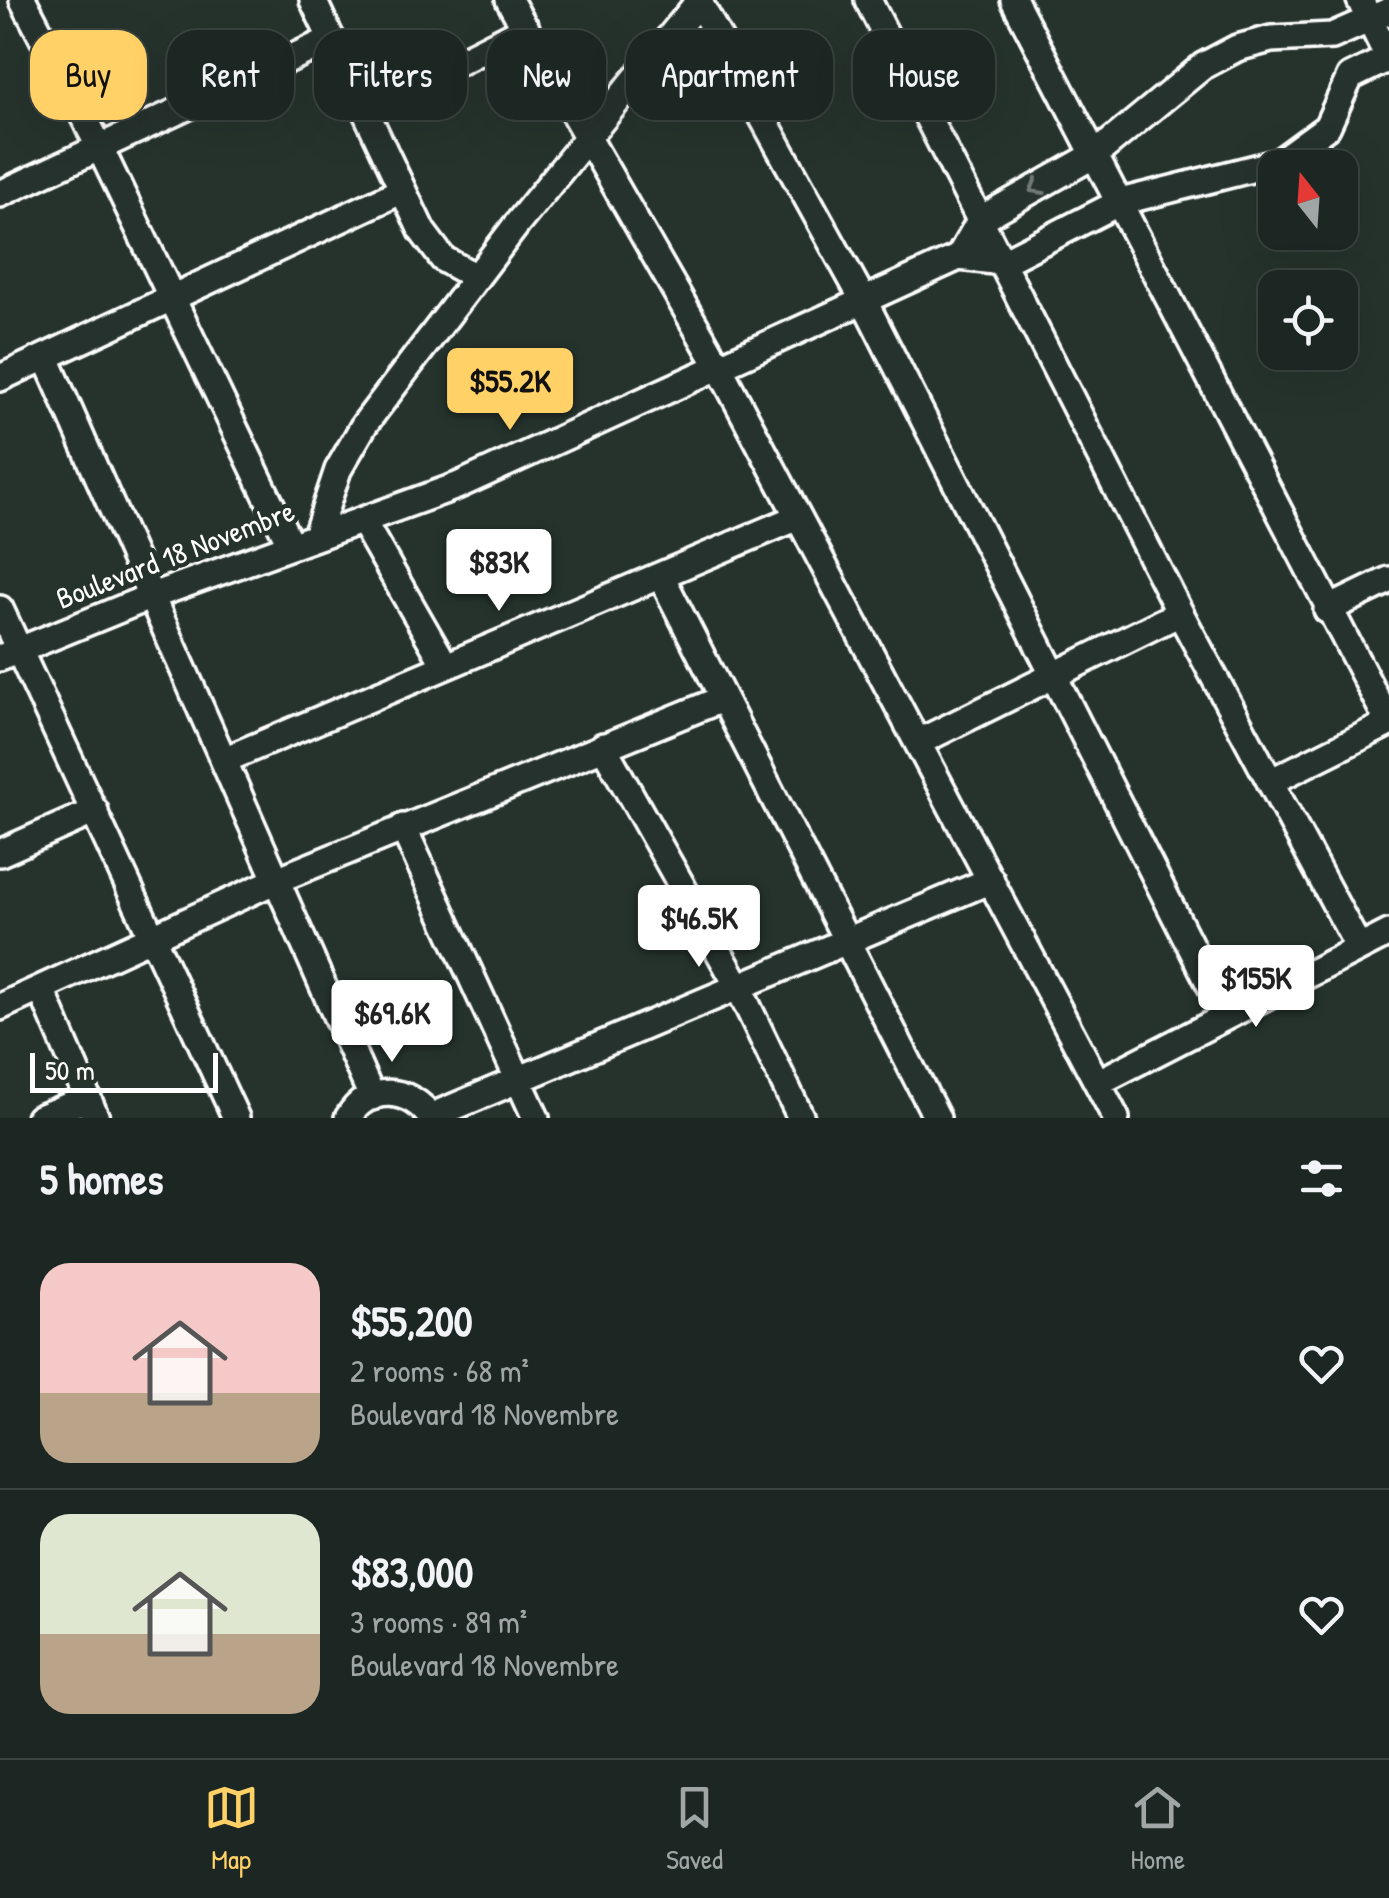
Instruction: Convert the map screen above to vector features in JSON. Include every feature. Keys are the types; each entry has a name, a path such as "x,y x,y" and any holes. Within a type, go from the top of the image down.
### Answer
{"street":[{"path":"23,0 100,146 170,299 260,472 290,544"},
{"path":"313,0 328,30"},
{"path":"509,0 719,367 1116,1118"},
{"path":"868,0 1180,614 1359,948"},
{"path":"1014,0 1327,610 1389,723 1270,782"},
{"path":"691,4 865,303 1226,1014"},
{"name":"Boulevard 18 Novembre","path":"10,654 152,596 316,536 338,470 356,436 691,4"},
{"path":"316,536 363,522 564,441 959,257 1003,262 1120,202 1279,162 1327,126 1350,77 1389,59 1373,10 1332,36 1271,39 1237,48 1176,85 1096,154 981,219 959,257"},
{"path":"467,58 526,28"},
{"path":"1332,36 1350,77"},
{"path":"0,194 314,47"},
{"path":"370,120 401,192 443,259 476,277"},
{"path":"0,378 401,192"},
{"path":"46,358 372,1097"},
{"path":"224,760 662,578 796,518"},
{"path":"363,522 445,665"},
{"path":"662,578 937,1118"},
{"path":"1327,610 1389,580"},
{"path":"0,608 10,654 95,811 236,1118"},
{"path":"919,742 1180,614"},
{"path":"0,1007 278,879 722,698"},
{"path":"603,746 737,984 801,1118"},
{"path":"0,853 95,811"},
{"path":"403,827 536,1118"},
{"path":"348,1118 372,1097 400,1093 423,1106 431,1117 517,1077 991,880"},
{"path":"1099,1082 1389,933"},
{"path":"39,1118 92,1108 42,990"}]}
